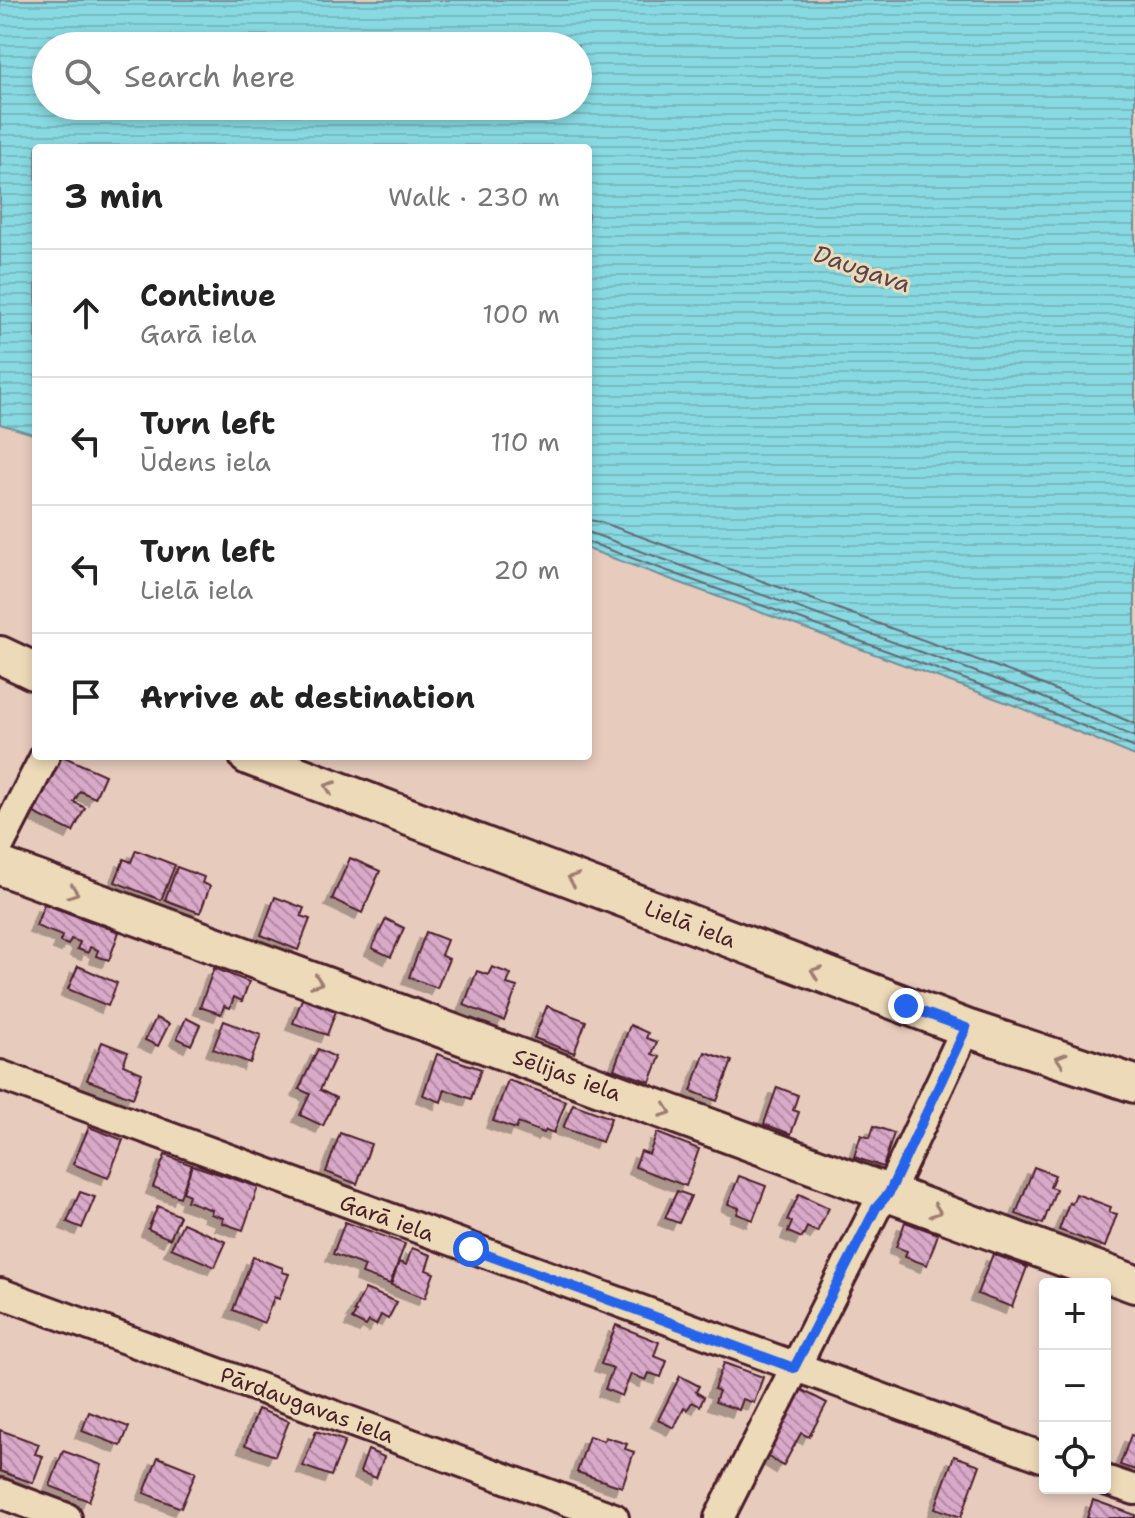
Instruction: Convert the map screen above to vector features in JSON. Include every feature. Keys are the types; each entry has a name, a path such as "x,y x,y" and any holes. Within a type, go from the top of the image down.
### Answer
{"main road":[{"path":"0,655 32,670"},
{"name":"Lielā iela","path":"259,760 966,1028 1135,1084"},
{"name":"Sēlijas iela","path":"0,866 1135,1284"}],"street":[{"path":"0,844 43,760"},
{"path":"719,1518 876,1208 889,1193 966,1028"},
{"name":"Garā iela","path":"0,1075 1039,1456"},
{"name":"Pārdaugavas iela","path":"0,1293 614,1518"},
{"path":"1111,1482 1135,1490"},
{"path":"0,1493 67,1518"}],"water":[{"name":"Daugava","path":"0,0 1135,0 1135,756 1016,706 592,550 592,144 32,144 32,434 0,424"}],"building":[{"path":"60,760 71,760 105,775 95,798 80,791 74,802 85,808 73,832 34,813"},
{"path":"136,850 175,865 161,900 115,882 124,859 131,862"},
{"path":"350,858 380,871 362,913 332,899"},
{"path":"177,867 204,877 202,883 210,886 200,913 165,900"},
{"path":"275,897 304,908 301,916 310,919 298,950 261,935"},
{"path":"44,904 119,932 109,960 96,956 98,950 90,947 88,953 77,949 80,942 71,939 68,945 60,942 62,936 36,926"},
{"path":"386,919 404,928 391,957 372,948"},
{"path":"426,932 447,940 441,955 449,959 437,988 409,977"},
{"path":"78,966 117,983 108,1006 68,989"},
{"path":"492,967 511,974 507,984 517,987 504,1021 464,1005 477,971 488,975"},
{"path":"214,968 249,982 242,1001 234,997 230,1008 224,1006 221,1014 200,1007"},
{"path":"302,999 336,1011 327,1035 293,1023"},
{"path":"547,1006 586,1021 574,1053 534,1038"},
{"path":"156,1018 169,1024 158,1046 145,1040"},
{"path":"186,1018 200,1025 191,1045 177,1038"},
{"path":"224,1021 261,1035 250,1063 213,1049"},
{"path":"630,1025 648,1033 646,1038 657,1042 652,1054 660,1057 650,1082 614,1069"},
{"path":"102,1042 128,1052 123,1065 142,1073 133,1098 87,1080"},
{"path":"318,1049 335,1057 320,1090 336,1098 323,1126 300,1115 310,1094 299,1089"},
{"path":"705,1052 732,1061 717,1101 691,1091"},
{"path":"437,1054 481,1069 471,1099 445,1089 441,1102 423,1095"},
{"path":"508,1080 566,1101 554,1133 546,1130 544,1133 518,1123 516,1129 493,1121"},
{"path":"777,1087 798,1095 793,1110 799,1112 791,1134 764,1124"},
{"path":"573,1104 611,1118 602,1142 563,1128"},
{"path":"874,1126 894,1133 883,1167 854,1157 861,1135 870,1138"},
{"path":"89,1127 123,1140 108,1178 73,1164"},
{"path":"340,1133 371,1144 357,1184 326,1172"},
{"path":"657,1133 699,1149 686,1186 635,1167 641,1151 649,1154"},
{"path":"165,1155 192,1165 180,1197 153,1187"},
{"path":"192,1165 258,1187 243,1230 222,1223 223,1218 211,1214 212,1210 187,1201 189,1195 183,1192"},
{"path":"1034,1167 1055,1175 1050,1187 1056,1189 1043,1224 1016,1214"},
{"path":"739,1176 766,1186 753,1220 737,1214 739,1208 728,1204"},
{"path":"677,1191 691,1196 679,1223 665,1218"},
{"path":"80,1192 95,1197 82,1228 67,1222"},
{"path":"799,1194 829,1208 817,1232 807,1227 802,1238 788,1232 792,1222 787,1220"},
{"path":"1076,1194 1111,1207 1109,1212 1117,1214 1105,1247 1059,1230 1069,1203 1072,1204"},
{"path":"158,1206 180,1216 170,1239 148,1229"},
{"path":"345,1222 405,1244 390,1284 362,1274 365,1266 333,1254"},
{"path":"905,1222 938,1234 927,1265 905,1257 907,1251 896,1247"},
{"path":"183,1223 226,1242 215,1267 171,1248"},
{"path":"412,1248 431,1255 426,1270 434,1273 425,1298 391,1285 399,1262 406,1265"},
{"path":"993,1254 1027,1267 1012,1307 977,1294"},
{"path":"253,1257 283,1268 282,1272 289,1274 279,1299 274,1297 264,1323 233,1310"},
{"path":"365,1289 397,1302 388,1319 381,1315 376,1325 369,1321 366,1326 352,1319"},
{"path":"616,1325 659,1342 654,1356 667,1361 661,1377 649,1373 646,1380 631,1374 622,1396 605,1389 613,1368 601,1364"},
{"path":"724,1363 763,1377 754,1403 743,1399 739,1410 715,1402 719,1391 714,1389"},
{"path":"680,1376 699,1386 696,1392 704,1397 700,1406 692,1402 687,1410 684,1408 674,1428 658,1420"},
{"path":"800,1389 827,1403 809,1437 801,1433 783,1466 765,1455"},
{"path":"258,1409 289,1421 275,1456 245,1445"},
{"path":"89,1412 129,1427 121,1446 82,1431"},
{"path":"0,1430 39,1444 35,1454 43,1456 33,1483 0,1471"},
{"path":"316,1431 345,1441 331,1476 303,1466"},
{"path":"1131,1435 1135,1436 1135,1470 1120,1465"},
{"path":"589,1436 627,1444 625,1449 634,1452 622,1487 577,1472"},
{"path":"368,1450 384,1457 376,1478 360,1472"},
{"path":"63,1451 102,1465 89,1501 50,1486"},
{"path":"954,1456 980,1465 961,1517 935,1508"},
{"path":"158,1457 196,1472 181,1508 144,1493"},
{"path":"1093,1500 1135,1515 1135,1518 1087,1518"}],"route":[{"path":"471,1249 794,1368 876,1208 889,1193 966,1028 906,1006"}]}
